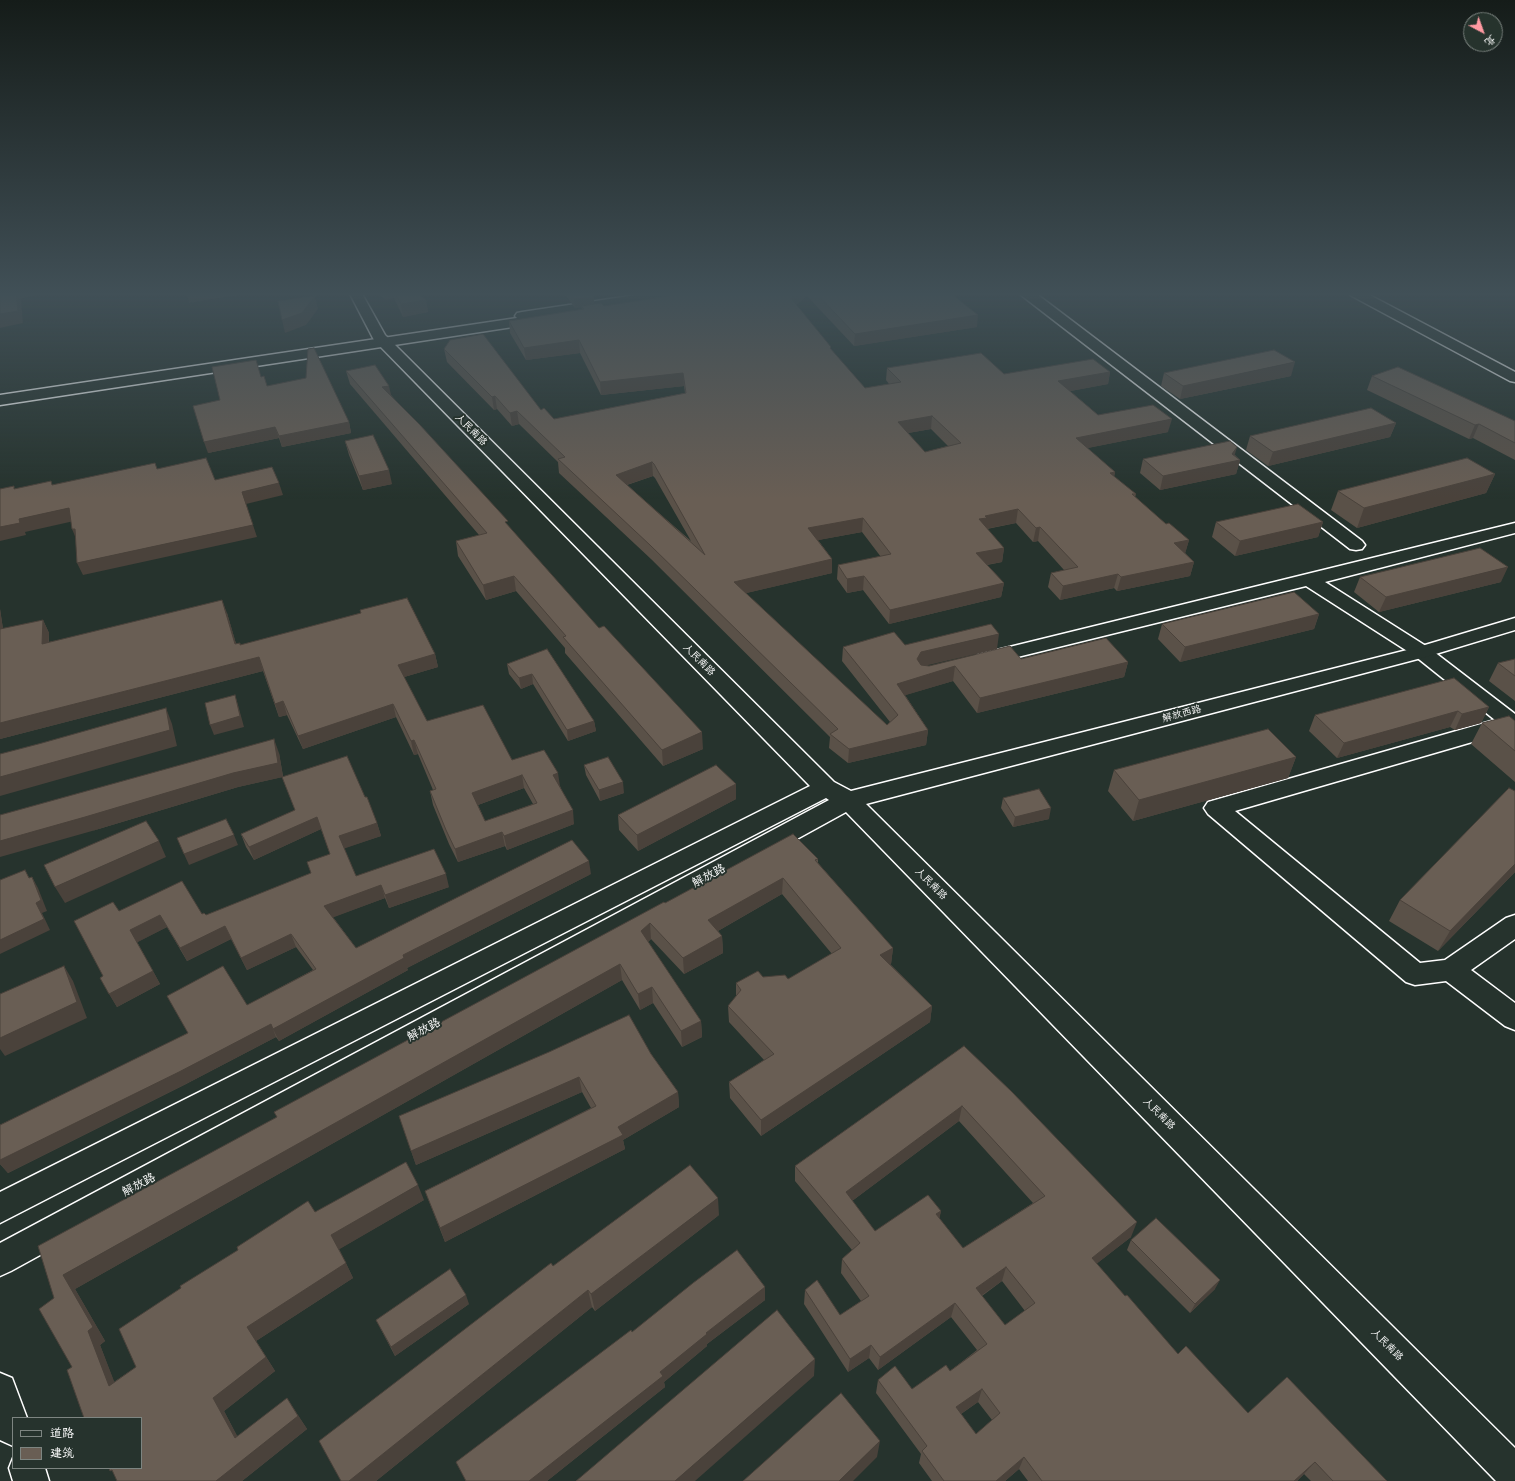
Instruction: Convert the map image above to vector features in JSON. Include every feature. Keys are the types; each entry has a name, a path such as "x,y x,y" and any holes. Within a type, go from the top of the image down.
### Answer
{"street":[{"path":"0,394 232,361"},
{"path":"0,400 247,361"},
{"name":"人民南路","path":"402,361 837,794 1515,1474"},
{"path":"1116,361 1356,545"},
{"path":"1484,361 1515,378"},
{"path":"966,664 1515,528"},
{"path":"1309,580 1422,652 1514,723"},
{"name":"解放西路","path":"837,794 1422,652 1515,624"},
{"path":"1514,723 1216,808 1415,974 1451,970 1515,925"},
{"path":"0,1208 837,794"},
{"name":"解放路","path":"0,1260 837,794"},
{"path":"1451,970 1515,1018"},
{"path":"0,1390 12,1425"},
{"path":"27,1469 31,1481"}],"building":[{"path":"256,361 261,377 264,376 267,386 306,378 307,361 320,361 349,422 279,436 275,427 204,442 193,406 220,400 212,367"},
{"path":"456,361 504,361 541,410 544,408 554,419 686,393 683,373 600,382 590,361 841,361 865,388 901,382 887,368 930,361 990,361 1004,374 1080,361 1096,361 1110,372 1058,381 1098,415 1153,405 1172,419 1076,438 1115,472 1110,473 1136,494 1132,494 1166,524 1169,523 1189,540 1174,543 1194,562 1121,577 1118,574 1063,586 1051,573 1078,567 1040,527 1036,528 1018,509 985,516 987,518 979,519 1004,548 976,553 1004,583 890,610 864,576 847,579 838,565 891,554 863,518 808,528 832,559 734,582 887,725 898,715 843,647 894,632 905,645 991,624 999,634 921,652 917,659 921,665 929,666 1010,646 1021,659 1106,638 1128,662 980,698 955,666 897,684 928,730 849,749 830,734 838,729 650,545 558,459 565,457 517,411 510,413 495,396 492,397","holes":["932,416 961,443 925,452 898,422","652,462 705,555 616,475"]},
{"path":"1221,361 1295,362 1183,386 1164,373"},
{"path":"375,365 389,386 382,387 420,425 508,521 505,522 599,628 604,626 702,732 662,750 563,637 566,636 514,576 483,585 456,541 487,533 346,371"},
{"path":"1398,367 1515,421 1515,443 1479,424 1475,425 1372,376"},
{"path":"1371,408 1396,423 1273,452 1250,436"},
{"path":"373,435 389,470 359,476 345,441"},
{"path":"1230,441 1237,447 1232,454 1240,460 1163,476 1143,459"},
{"path":"206,458 215,480 272,467 279,483 242,492 253,525 77,563 75,529 72,529 69,508 19,519 20,523 0,527 0,489 14,486 14,489 51,481 52,485 155,463 157,469"},
{"path":"1467,458 1495,474 1364,508 1338,491"},
{"path":"1298,504 1323,522 1240,541 1216,522"},
{"path":"1480,548 1508,567 1386,597 1360,577"},
{"path":"1294,592 1319,614 1185,647 1162,624"},
{"path":"407,598 435,654 398,665 427,721 483,705 512,760 544,750 558,773 553,775 573,810 504,836 502,832 455,849 430,791 436,789 414,740 411,741 393,704 298,736 283,701 275,704 259,657 0,723 0,629 43,620 42,644 222,600 235,644 240,643 240,645 361,613 360,610","holes":["522,775 537,803 485,821 472,793"]},
{"path":"547,649 594,721 567,730 532,674 519,678 507,664"},
{"path":"1515,659 1515,676 1498,663"},
{"path":"1454,678 1489,707 1462,714 1458,711 1344,743 1315,715"},
{"path":"235,695 240,716 210,725 205,703"},
{"path":"166,708 170,730 0,777 0,754"},
{"path":"1509,716 1515,721 1515,751 1482,723"},
{"path":"1268,729 1296,757 1139,800 1114,770"},
{"path":"274,739 278,763 233,773 0,841 0,815"},
{"path":"347,756 365,797 367,797 377,823 339,836 356,876 434,849 446,874 385,895 381,885 324,906 356,948 572,840 589,861 403,955 404,958 273,1029 271,1024 179,1072 0,1160 0,1125 188,1033 167,996 223,966 247,1005 316,969 291,934 241,958 225,926 180,948 160,915 130,930 153,971 109,994 100,978 103,976 74,921 113,902 119,911 182,881 202,914 204,913 206,915 311,873 307,862 330,854 317,817 249,847 241,834 295,810 282,777"},
{"path":"608,757 623,782 599,790 584,765"},
{"path":"716,765 736,784 637,835 618,815"},
{"path":"1509,788 1515,791 1515,864 1450,931 1400,900"},
{"path":"1039,789 1051,808 1015,817 1003,798"},
{"path":"226,819 234,835 184,854 177,838"},
{"path":"146,821 159,841 55,887 44,865"},
{"path":"793,834 818,859 815,860 893,948 880,955 932,1006 761,1120 729,1082 774,1054 728,1006 741,990 736,983 758,971 763,977 785,975 788,979 841,948 783,878 708,920 722,936 683,958 650,923 641,931 701,1021 681,1031 652,987 638,994 620,964 63,1275 93,1327 88,1331 109,1386 136,1367 119,1329 181,1288 180,1286 238,1250 237,1247 308,1201 315,1212 406,1162 418,1185 331,1235 346,1263 247,1327 266,1357 213,1398 235,1438 287,1398 298,1416 216,1481 117,1481 112,1470 110,1471 109,1469 142,1469 142,1417 84,1417 67,1370 72,1367 39,1309 54,1298 38,1246 277,1117 274,1112 664,902 665,903"},
{"path":"25,870 29,878 32,877 41,900 36,903 44,919 0,940 0,880"},
{"path":"64,966 77,1002 0,1038 0,994"},
{"path":"629,1015 651,1054 678,1092 618,1127 623,1135 440,1228 425,1191 596,1106 579,1077 411,1151 399,1116 549,1052"},
{"path":"964,1046 1012,1092 1137,1222 1092,1258 1125,1296 1127,1295 1178,1354 1186,1346 1248,1413 1287,1377 1387,1481 1333,1481 1315,1462 1294,1481 1042,1481 1024,1457 996,1481 944,1481 922,1451 927,1446 878,1380 895,1366 912,1389 946,1365 950,1371 987,1344 955,1303 880,1357 871,1345 850,1359 805,1290 817,1280 840,1315 869,1296 842,1259 860,1243 795,1166","holes":["962,1106 1045,1196 963,1248 936,1214 941,1211 928,1195 875,1231 846,1192","1006,1267 1035,1303 1005,1325 976,1288","982,1389 1000,1413 976,1434 956,1407"]},
{"path":"690,1165 718,1198 591,1294 588,1290 349,1481 341,1481 319,1441 551,1263 553,1266"},
{"path":"1156,1218 1220,1280 1195,1304 1131,1240"},
{"path":"737,1250 765,1287 706,1333 707,1334 660,1372 663,1376 529,1481 466,1481 456,1462 631,1330 632,1332"},
{"path":"450,1269 466,1295 391,1347 376,1320"},
{"path":"777,1310 815,1359 675,1481 576,1481"},
{"path":"841,1393 880,1441 839,1481 743,1481"}]}
